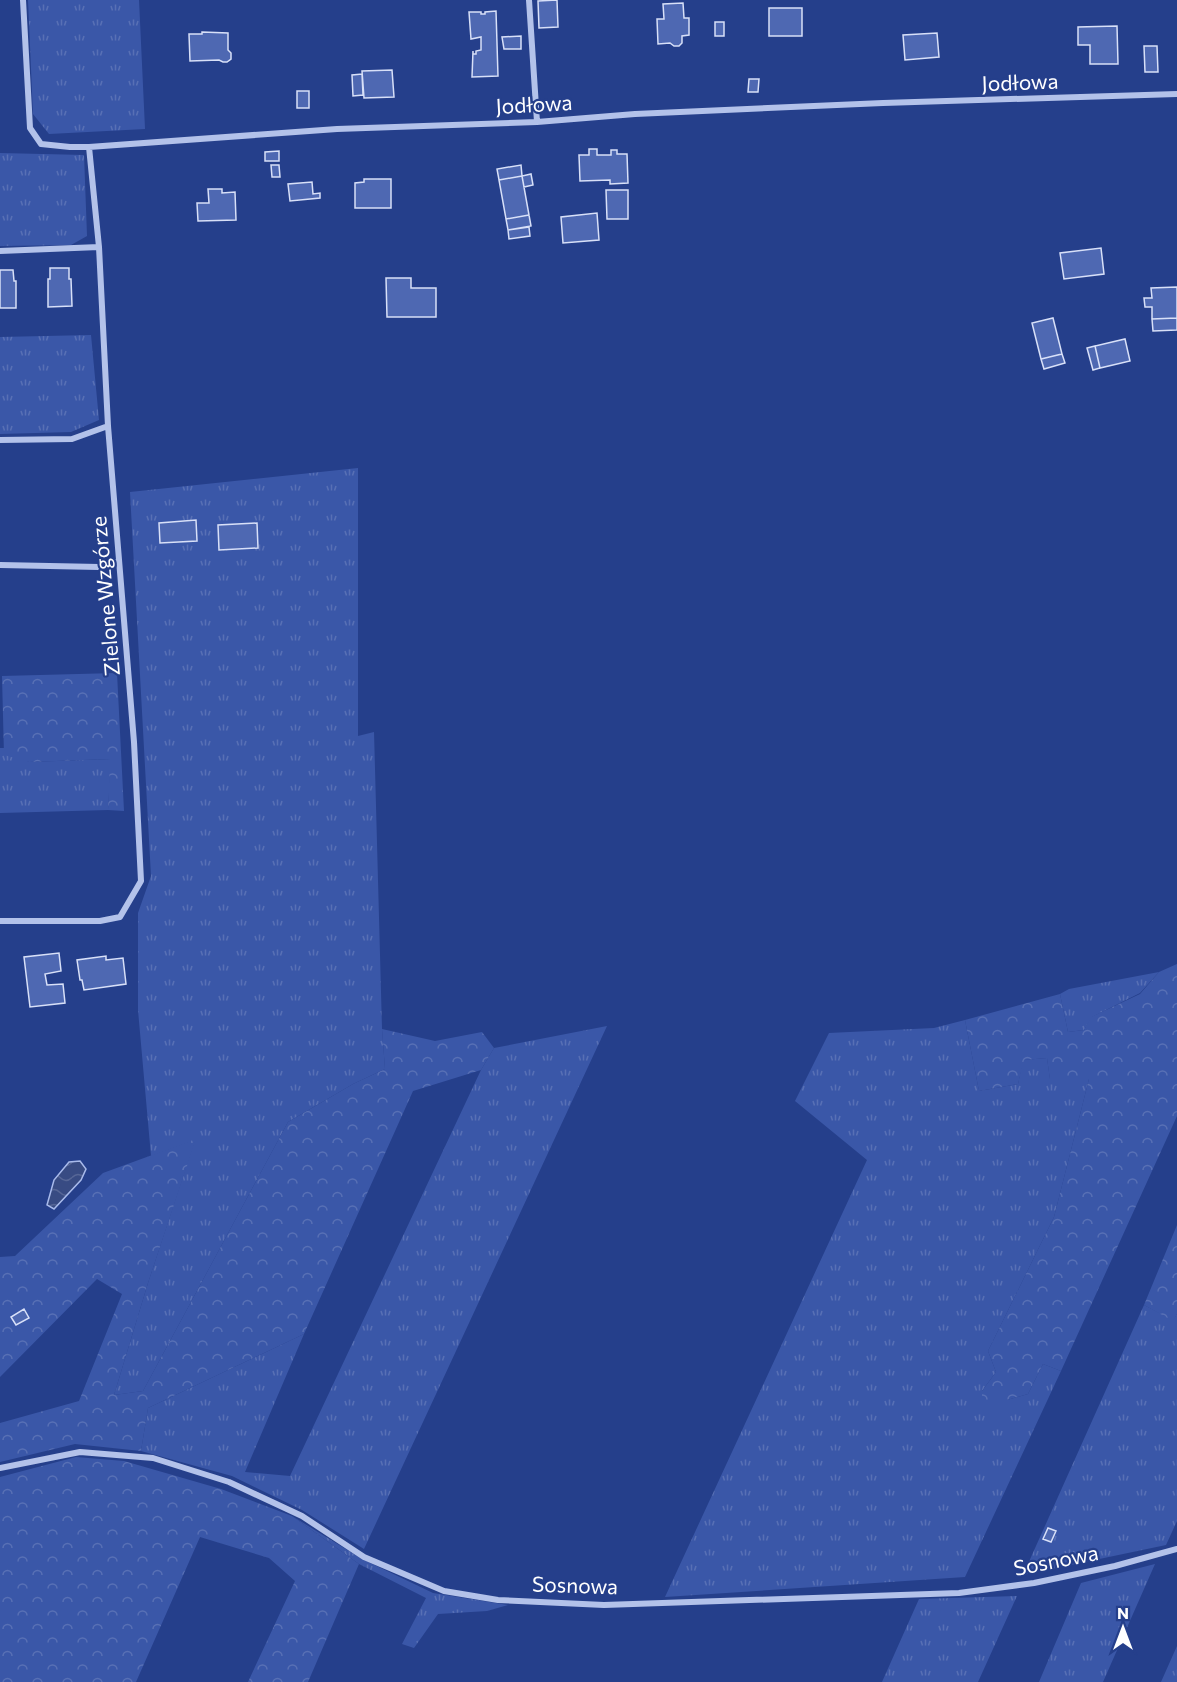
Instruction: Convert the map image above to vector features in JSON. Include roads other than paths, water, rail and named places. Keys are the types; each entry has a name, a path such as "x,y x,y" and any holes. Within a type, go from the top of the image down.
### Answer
{"street":[{"name":"Jodłowa","path":"23,0 30,128 41,144 70,147 337,129 537,123 658,113 1177,94"},
{"path":"530,0 537,123"},
{"name":"Zielone Wzgórze","path":"0,921 100,921 120,917 141,881 134,742 108,426 99,247 89,147"},
{"path":"0,251 99,247"},
{"path":"0,440 72,439 108,426"},
{"path":"0,565 99,567 119,561"},
{"name":"Sosnowa","path":"0,1468 80,1452 153,1458 229,1482 302,1516 364,1557 444,1591 498,1600 604,1605 959,1593 1034,1583 1115,1566 1177,1549"}],"water":[{"path":"80,1161 86,1169 81,1180 54,1209 47,1205 54,1180 69,1162"}]}
